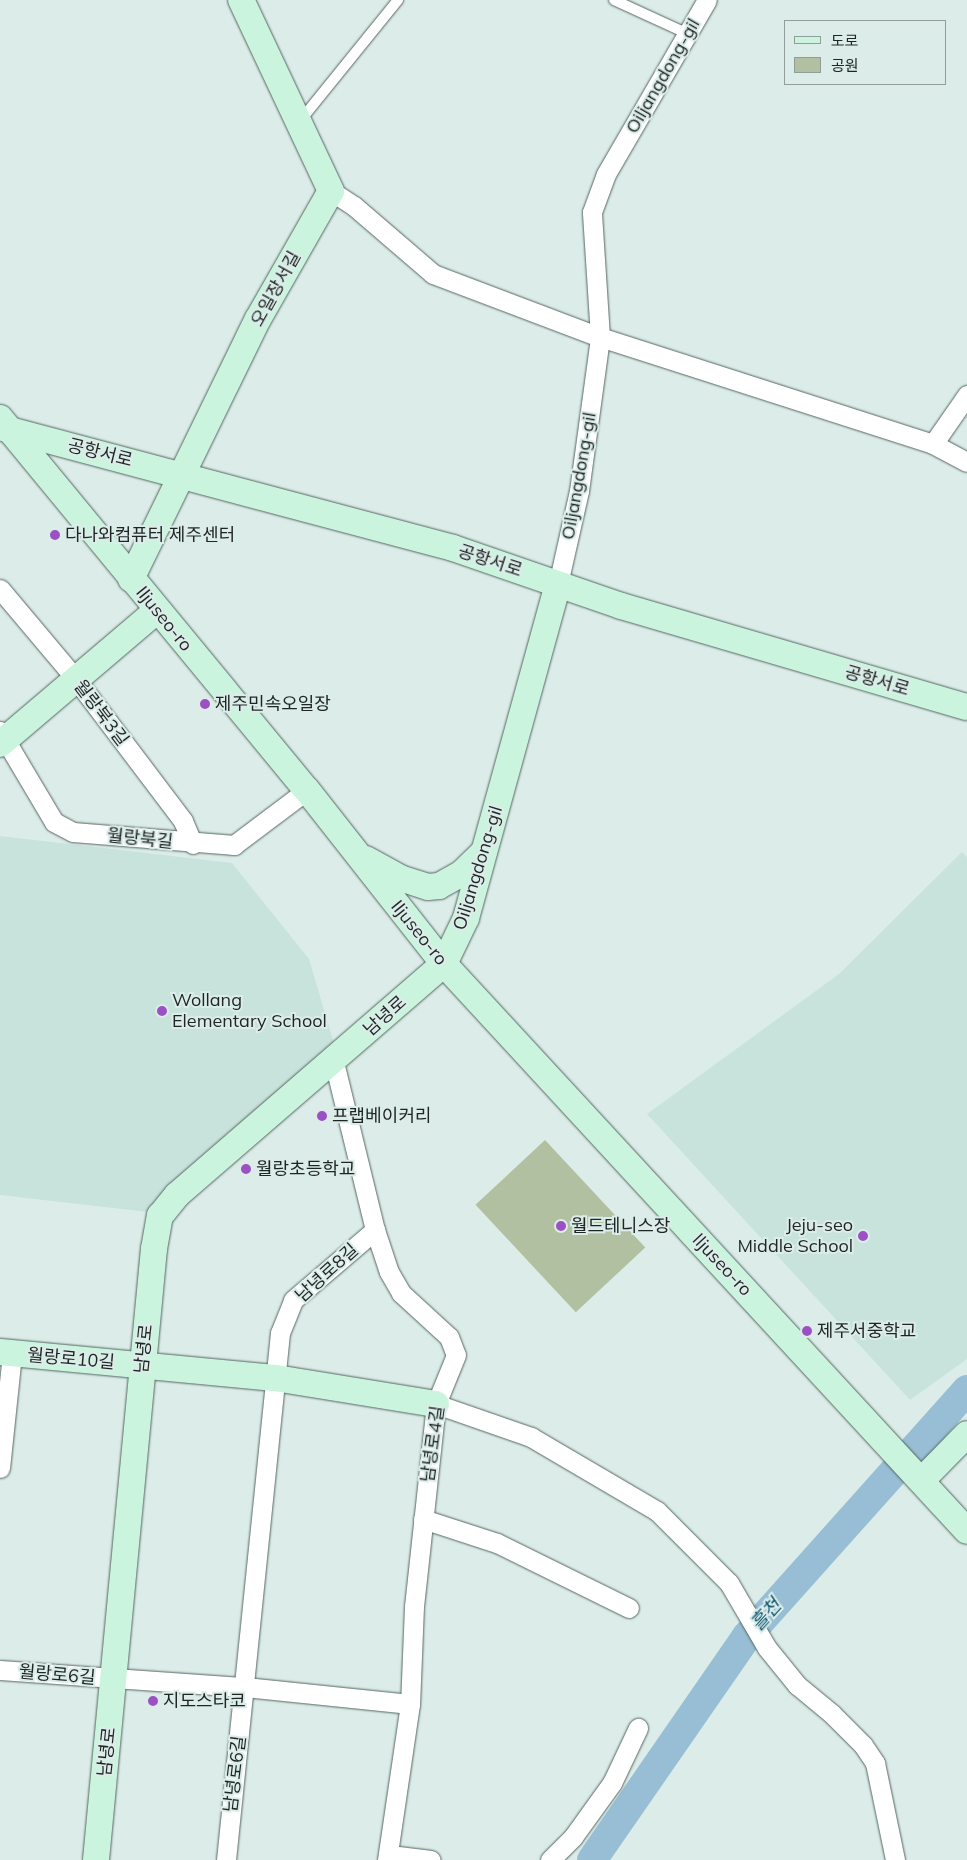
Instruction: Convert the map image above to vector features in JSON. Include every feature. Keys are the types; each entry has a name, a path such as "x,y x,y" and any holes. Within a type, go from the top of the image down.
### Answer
{"street":[{"path":"241,0 300,121 331,191 354,206 432,274 600,337 933,444 967,462"},
{"name":"Oiljangdong-gil","path":"444,964 466,918 558,584 579,491 600,337 592,212 606,174 706,0"},
{"name":"오일장서길","path":"131,578 258,319 331,191"},
{"path":"933,444 967,395"},
{"name":"공항서로","path":"3,425 453,548 691,628 967,707"},
{"name":"Iljuseo-ro","path":"3,425 307,790 444,964 922,1480"},
{"name":"월랑북3길","path":"0,589 76,678 183,821 193,844"},
{"name":"월랑북길","path":"156,611 2,737 54,822 73,832 193,844 234,845 307,790"},
{"path":"356,853 400,878 428,887 462,874 484,851"},
{"name":"남녕로","path":"96,1860 156,1231 165,1207 334,1062 444,964"},
{"name":"남녕로4길","path":"334,1062 375,1230 389,1272 401,1293 449,1338 456,1355 436,1404 414,1606 410,1704 388,1857"},
{"name":"남녕로8길","path":"245,1687 280,1333 293,1300 375,1230"},
{"path":"0,1468 6,1353"},
{"name":"월랑로10길","path":"6,1353 142,1366"},
{"path":"142,1366 275,1378 436,1404 531,1437 657,1511 729,1583 748,1612 767,1648 797,1685 832,1714 875,1763 896,1860"},
{"path":"967,1434 922,1480 967,1531"},
{"path":"423,1519 498,1543 629,1608"},
{"name":"월랑로6길","path":"0,1670 114,1680"},
{"path":"114,1680 245,1687 410,1704"},
{"name":"남녕로6길","path":"226,1860 245,1687"},
{"path":"550,1860 573,1837 612,1783 638,1728"},
{"path":"388,1857 431,1860"}],"lane":[{"path":"300,121 398,0"},
{"path":"614,0 686,32"}],"shaded area":[{"name":"Wollang Elementary School","path":"0,836 232,863 309,959 340,1064 165,1214 0,1195"},
{"name":"Jeju-seo Middle School","path":"962,852 967,857 967,1359 910,1400 647,1114 839,974"}],"green space":[{"name":"월드테니스장","path":"545,1140 645,1248 576,1312 476,1205"}],"waterway":[{"name":"흘천","path":"592,1860 747,1636 967,1390"}],"place":[{"name":"다나와컴퓨터 제주센터","path":"55,535"},
{"name":"제주민속오일장","path":"205,704"},
{"name":"Wollang Elementary School","path":"162,1011"},
{"name":"프랩베이커리","path":"322,1116"},
{"name":"월랑초등학교","path":"246,1169"},
{"name":"월드테니스장","path":"561,1226"},
{"name":"Jeju-seo Middle School","path":"863,1236"},
{"name":"제주서중학교","path":"807,1331"},
{"name":"지도스타코","path":"153,1701"}]}
